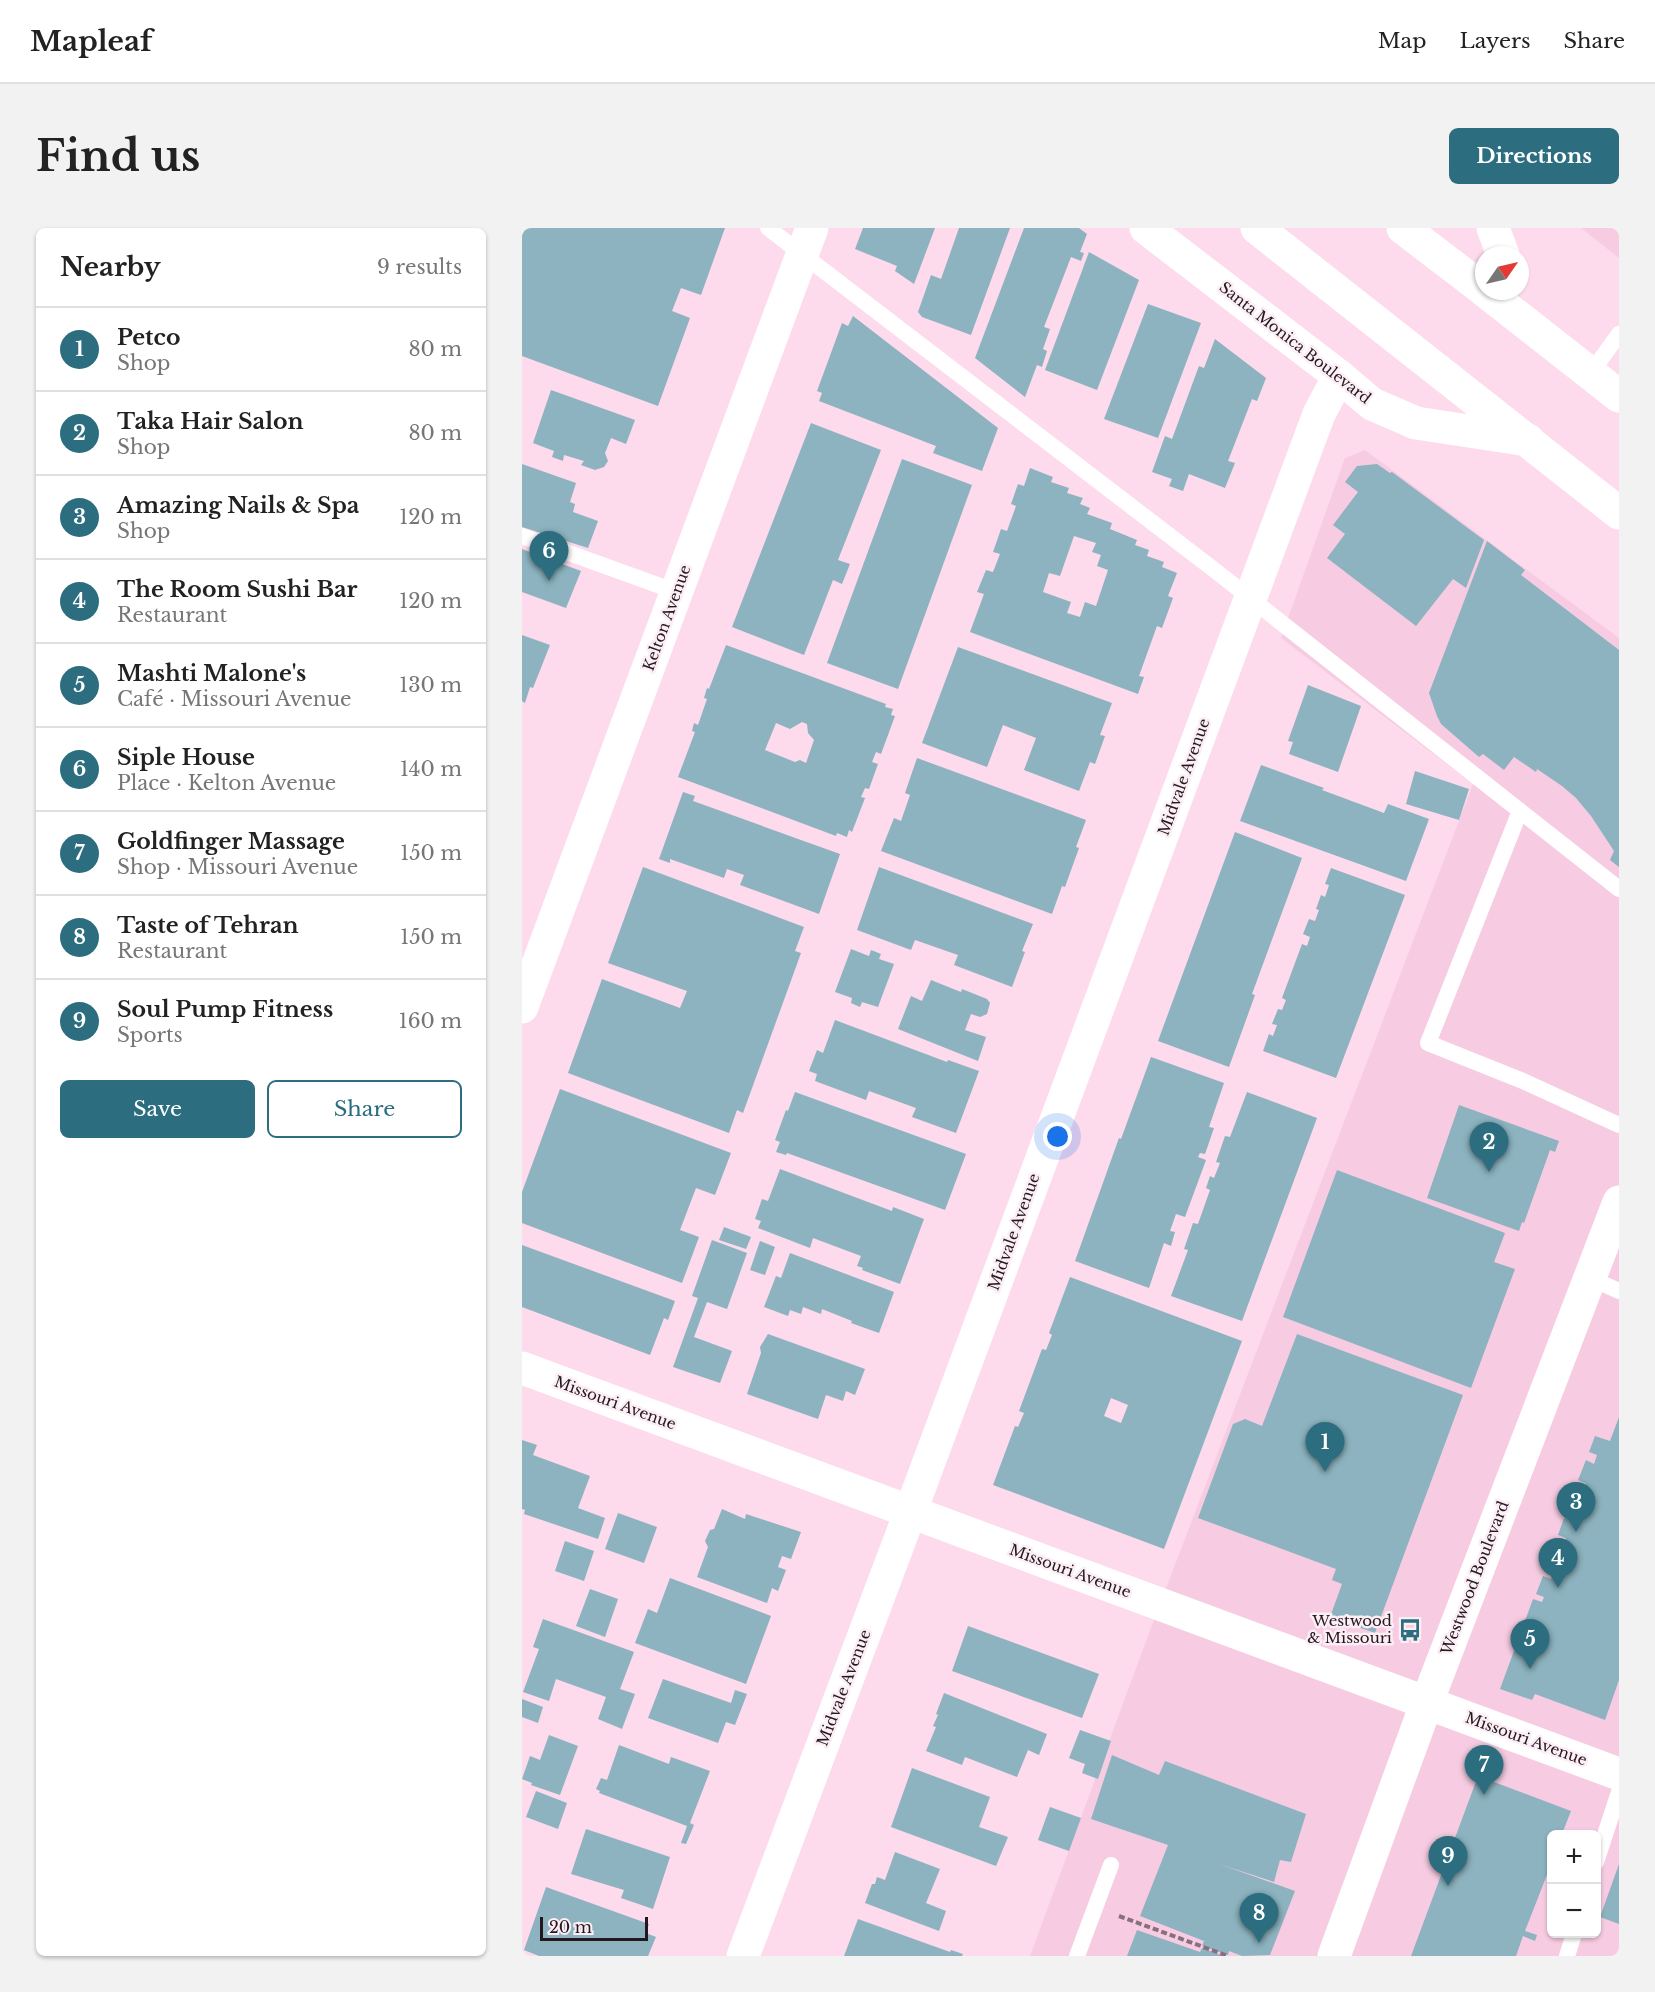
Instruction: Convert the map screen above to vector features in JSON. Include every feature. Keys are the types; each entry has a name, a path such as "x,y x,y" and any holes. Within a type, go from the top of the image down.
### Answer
{"street":[{"name":"Santa Monica Boulevard","path":"1146,228 1339,376 1372,404 1416,423 1528,440"},
{"path":"1257,228 1619,513"},
{"path":"1403,228 1475,284"},
{"path":"1493,228 1500,246"},
{"name":"Kelton Avenue","path":"522,1008 807,242"},
{"path":"1496,300 1619,396"},
{"path":"1519,300 1528,324"},
{"name":"Midvale Avenue","path":"742,1956 910,1513 1319,414 1339,376"},
{"name":"Westwood Boulevard","path":"1334,1956 1427,1702 1604,1284 1619,1202"},
{"name":"Missouri Avenue","path":"522,1368 1619,1774"}],"lane":[{"path":"768,228 807,242 1250,598 1619,889"},
{"path":"1590,374 1619,334"},
{"path":"522,536 677,592"},
{"path":"1520,811 1428,1043 1533,1086 1619,1125"},
{"path":"1601,1847 1619,1792"},
{"path":"1077,1956 1111,1865"},
{"path":"1567,1956 1573,1938"}],"path":[{"path":"1095,1907 1228,1956"}],"shaded area":[{"path":"1581,228 1619,228 1619,258"},
{"path":"1365,450 1619,638 1619,1956 1030,1956 1149,1633 1473,784 1281,638 1345,458"}],"building":[{"path":"525,228 725,228 701,295 681,288 672,311 690,318 658,406 522,356 522,235"},
{"path":"863,228 935,228 914,284 895,271 897,266 855,249"},
{"path":"959,228 1010,228 971,335 922,317 918,312 931,275 941,279"},
{"path":"1024,228 1079,228 1087,234 1080,252 1084,253 1081,261 1071,257 1044,327 1050,329 1043,349 1047,351 1042,367 1037,365 1025,397 975,358"},
{"path":"1089,252 1139,280 1097,390 1045,370"},
{"path":"1148,304 1201,323 1158,438 1104,419"},
{"path":"853,316 998,428 982,471 933,453 936,446 819,401 822,393 817,391 842,323 848,326"},
{"path":"1215,339 1266,378 1257,401 1252,399 1228,461 1235,463 1225,488 1189,474 1183,491 1169,486 1172,479 1152,472 1165,436 1172,439 1199,366 1204,368"},
{"path":"551,390 635,420 626,444 611,438 605,453 608,461 604,467 595,470 581,465 584,461 564,455 563,461 552,457 554,451 533,443"},
{"path":"811,423 881,450 838,560 850,564 842,584 833,580 804,655 732,627"},
{"path":"902,459 972,485 898,689 827,663"},
{"path":"522,464 576,483 570,502 575,504 573,512 598,521 588,548 522,527"},
{"path":"1377,464 1390,473 1392,472 1484,540 1466,588 1453,579 1416,626 1327,558 1345,534 1333,525 1358,492 1345,482 1357,466"},
{"path":"1030,468 1053,477 1051,482 1069,488 1067,493 1083,498 1080,504 1090,508 1087,514 1112,523 1110,529 1137,540 1135,545 1149,550 1147,556 1164,562 1162,567 1177,573 1168,596 1173,598 1162,628 1157,626 1139,676 1144,677 1138,694 970,632 984,594 977,592 986,570 993,572 1000,554 993,552 1001,529 1007,531 1016,506 1011,504 1018,484 1024,486","holes":["1074,536 1096,543 1092,552 1101,555 1097,566 1108,570 1096,606 1085,602 1080,617 1067,613 1071,602 1043,592 1049,573 1060,576"]},
{"path":"1487,541 1525,570 1521,575 1619,650 1619,867 1610,860 1614,851 1591,816 1562,786 1514,757 1504,770 1483,754 1479,757 1441,724 1437,716 1429,693"},
{"path":"522,549 581,571 566,608 522,592"},
{"path":"522,635 550,645 525,703 522,701"},
{"path":"726,645 886,704 885,707 893,709 891,715 895,716 881,754 876,752 872,762 878,764 869,789 865,788 861,797 865,798 852,832 849,830 847,837 837,833 836,836 678,777 695,732 692,731 694,723 698,725 707,699 704,698 707,688 709,689","holes":["802,722 807,724 808,733 814,740 806,763 800,760 795,762 765,750 776,723 790,729"]},
{"path":"958,647 1112,703 1100,735 1105,736 1095,764 1090,762 1079,791 1024,770 1036,738 1003,725 987,767 922,743"},
{"path":"1308,685 1361,706 1338,772 1289,754 1293,742 1288,741"},
{"path":"917,758 1086,820 1065,887 1062,886 1052,914 881,851 894,818 901,821 910,795 905,793"},
{"path":"1261,765 1384,813 1388,804 1429,819 1406,881 1240,821"},
{"path":"1415,771 1469,789 1459,820 1406,804"},
{"path":"683,792 695,796 693,801 840,854 819,914 740,885 744,875 727,869 724,878 670,859 670,863 659,859"},
{"path":"1235,832 1302,858 1252,994 1255,995 1229,1067 1158,1041"},
{"path":"643,867 804,927 795,951 801,953 743,1113 737,1110 729,1133 568,1073 602,979 680,1008 687,991 608,963"},
{"path":"879,867 1033,924 1022,951 1025,952 1012,987 954,965 958,955 915,940 911,950 857,930"},
{"path":"1331,868 1405,895 1336,1078 1263,1051 1269,1034 1273,1036 1277,1025 1272,1024 1278,1009 1282,1010 1286,1000 1282,998 1302,944 1307,946 1310,937 1303,934 1309,919 1315,921 1321,895 1325,897 1329,885 1325,884"},
{"path":"851,949 869,956 871,950 881,954 879,959 894,964 878,1007 862,1002 860,1007 851,1003 852,998 835,992"},
{"path":"931,980 961,992 962,989 987,999 990,1003 987,1014 980,1017 971,1014 965,1030 986,1037 978,1061 898,1029 911,996 922,1001"},
{"path":"835,1020 947,1062 948,1060 979,1071 956,1133 912,1117 916,1108 869,1091 866,1100 815,1081 817,1074 809,1071 817,1050 823,1053"},
{"path":"1151,1057 1224,1083 1209,1127 1214,1128 1205,1154 1200,1153 1198,1157 1206,1160 1185,1217 1176,1214 1170,1231 1175,1232 1171,1246 1164,1243 1149,1288 1075,1261"},
{"path":"560,1089 731,1153 715,1195 696,1188 680,1230 699,1237 682,1283 522,1223 522,1192"},
{"path":"795,1092 966,1154 945,1210 787,1153 786,1155 776,1152 780,1142 775,1140"},
{"path":"1247,1092 1317,1118 1242,1321 1171,1296 1188,1250 1184,1249 1193,1223 1198,1224 1210,1190 1206,1188 1210,1176 1214,1178 1220,1163 1216,1162 1225,1136 1230,1137"},
{"path":"1459,1105 1559,1141 1555,1152 1550,1150 1524,1223 1522,1222 1519,1231 1427,1198"},
{"path":"780,1169 892,1211 893,1207 924,1219 900,1284 862,1270 863,1268 857,1266 861,1256 813,1238 810,1248 758,1228 761,1221 755,1219 762,1199 768,1201"},
{"path":"1337,1170 1505,1233 1494,1262 1515,1269 1471,1388 1283,1317"},
{"path":"724,1227 751,1237 746,1249 719,1240"},
{"path":"712,1240 747,1253 727,1309 707,1302 694,1337 732,1351 720,1383 673,1367 698,1298 692,1296"},
{"path":"760,1241 775,1247 765,1275 750,1270"},
{"path":"522,1245 675,1301 668,1320 664,1318 650,1355 522,1307"},
{"path":"790,1253 894,1292 879,1333 822,1309 821,1314 803,1307 801,1314 790,1310 788,1316 764,1307 776,1276 781,1278"},
{"path":"1070,1277 1242,1341 1164,1549 993,1485 1015,1426 1018,1427 1024,1413 1019,1411 1042,1349 1046,1350 1052,1335 1049,1333","holes":["1111,1398 1128,1405 1121,1423 1104,1416"]},
{"path":"768,1334 865,1369 855,1395 846,1391 843,1401 826,1395 818,1419 747,1394 761,1353 760,1347"},
{"path":"1297,1334 1463,1395 1375,1633 1330,1617 1342,1584 1332,1580 1336,1569 1198,1518 1233,1424 1245,1419 1262,1426"},
{"path":"1619,1417 1619,1680 1605,1720 1535,1694 1532,1700 1500,1689 1533,1599 1542,1602 1544,1597 1536,1594 1543,1576 1551,1579 1554,1570 1546,1567 1552,1550 1561,1553 1566,1538 1558,1535 1564,1518 1573,1520 1577,1509 1569,1506 1575,1488 1583,1491 1586,1484 1578,1480 1586,1460 1594,1464 1597,1455 1589,1452 1595,1436 1610,1441"},
{"path":"522,1440 537,1445 533,1455 590,1476 578,1508 605,1518 598,1539 524,1514 525,1510 522,1509"},
{"path":"722,1509 745,1519 746,1514 801,1532 791,1559 782,1556 778,1567 786,1570 778,1591 772,1588 767,1603 697,1577 708,1547 705,1541 710,1530 714,1529"},
{"path":"618,1513 657,1527 644,1563 605,1549"},
{"path":"565,1541 594,1551 584,1581 555,1571"},
{"path":"670,1578 771,1616 746,1684 635,1643 648,1609 657,1613"},
{"path":"590,1589 618,1599 605,1637 576,1626"},
{"path":"543,1619 634,1652 620,1689 635,1694 622,1729 598,1719 606,1697 556,1679 549,1701 523,1692 539,1649 533,1647"},
{"path":"968,1626 1099,1674 1082,1718 952,1671"},
{"path":"663,1679 731,1703 735,1690 747,1694 735,1725 726,1722 718,1743 648,1718"},
{"path":"944,1693 1047,1734 1039,1755 1028,1750 1017,1777 965,1757 962,1765 926,1751 936,1727 933,1726"},
{"path":"522,1699 543,1707 538,1723 522,1717"},
{"path":"1080,1730 1111,1741 1098,1779 1082,1773 1085,1764 1069,1758"},
{"path":"549,1735 578,1746 560,1795 531,1785 532,1783 522,1779 530,1756 540,1760"},
{"path":"619,1745 669,1764 671,1757 710,1771 690,1823 694,1825 686,1844 681,1843 687,1826 599,1793 600,1791 596,1789 601,1778 607,1780"},
{"path":"1112,1755 1159,1775 1165,1761 1306,1814 1291,1862 1280,1860 1274,1882 1219,1864 1295,1891 1270,1955 1242,1956 1229,1951 1228,1955 1202,1946 1204,1941 1140,1916 1168,1845 1091,1819"},
{"path":"912,1768 990,1797 979,1827 1008,1837 996,1866 891,1827"},
{"path":"1478,1776 1571,1811 1564,1830 1547,1830 1547,1875 1525,1931 1537,1935 1535,1941 1523,1936 1516,1956 1411,1956"},
{"path":"536,1791 567,1803 558,1829 526,1817"},
{"path":"1050,1807 1081,1818 1069,1851 1038,1840"},
{"path":"586,1829 670,1857 653,1909 621,1898 624,1890 571,1874"},
{"path":"895,1852 940,1869 926,1903 946,1911 939,1931 865,1903 877,1877 885,1880"},
{"path":"1619,1864 1619,1924 1601,1917"},
{"path":"546,1887 649,1924 646,1933 656,1937 648,1956 539,1956 524,1950"},
{"path":"858,1919 950,1952 951,1950 963,1954 962,1956 844,1956"},
{"path":"1137,1930 1200,1952 1202,1948 1223,1956 1127,1956"}],"place":[{"name":"Siple House","path":"549,581"},
{"name":"Taka Hair Salon","path":"1489,1172"},
{"name":"Petco","path":"1325,1472"},
{"name":"Amazing Nails & Spa","path":"1576,1532"},
{"name":"The Room Sushi Bar","path":"1558,1588"},
{"name":"Westwood & Missouri","path":"1410,1630"},
{"name":"Mashti Malone's","path":"1530,1669"},
{"name":"Goldfinger Massage","path":"1484,1795"},
{"name":"Soul Pump Fitness","path":"1448,1886"},
{"name":"Taste of Tehran","path":"1259,1943"}]}
